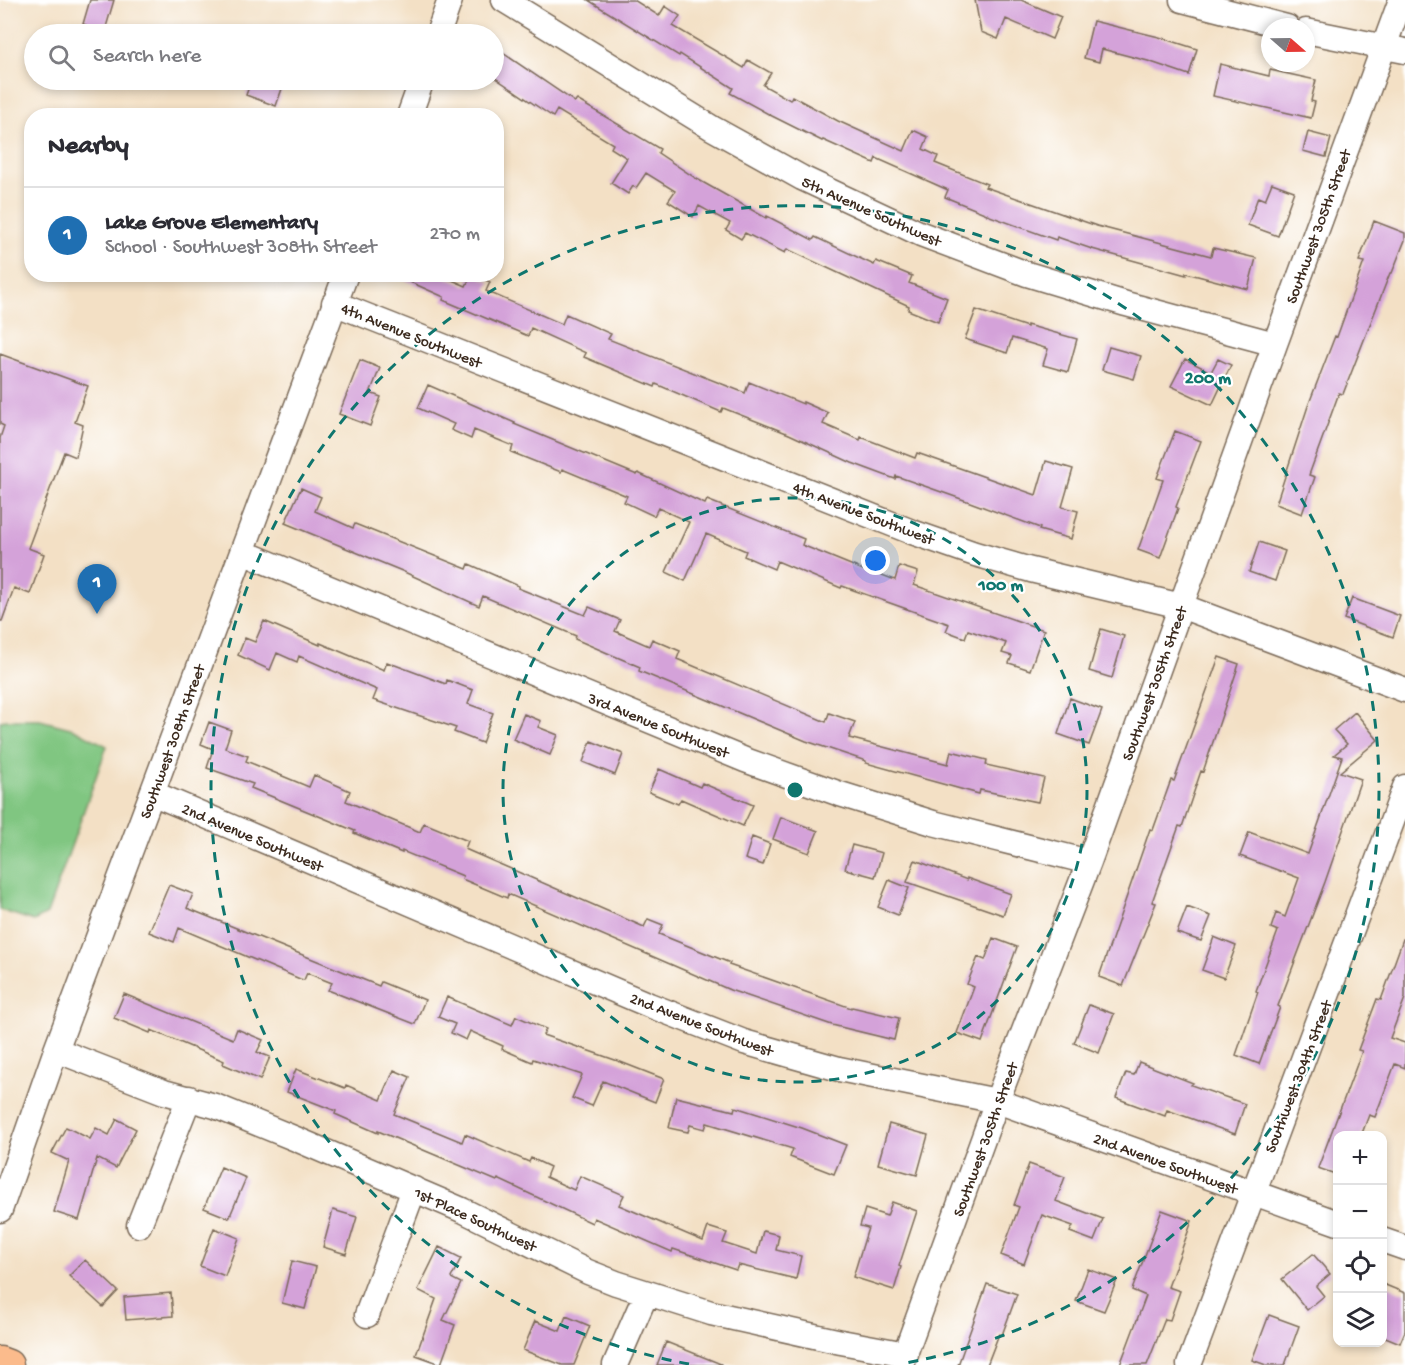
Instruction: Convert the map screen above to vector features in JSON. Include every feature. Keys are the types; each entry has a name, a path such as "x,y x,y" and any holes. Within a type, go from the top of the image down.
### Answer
{"main road":[{"path":"0,1362 8,1365"}],"street":[{"path":"442,24 450,0"},
{"name":"5th Avenue Southwest","path":"504,0 742,145 802,178 921,234 1028,274 1126,304 1275,344"},
{"path":"1182,0 1261,20"},
{"name":"Southwest 305th Street","path":"903,1359 997,1101 1089,862 1275,344 1394,50 1401,0"},
{"path":"1315,33 1394,50"},
{"path":"412,108 418,90"},
{"name":"Southwest 308th Street","path":"0,1210 56,1050 343,282"},
{"name":"4th Avenue Southwest","path":"334,303 912,532 1030,570 1181,606 1405,690"},
{"name":"3rd Avenue Southwest","path":"242,552 746,760 840,794 933,823 1089,862"},
{"name":"Southwest 304th Street","path":"1188,1365 1405,787"},
{"name":"2nd Avenue Southwest","path":"152,793 744,1042 839,1069 997,1101 1333,1221"},
{"name":"1st Place Southwest","path":"56,1050 164,1092 241,1116 414,1189 588,1272 646,1294 711,1313 903,1359"},
{"path":"139,1226 189,1098"},
{"path":"367,1315 414,1189"},
{"path":"1387,1241 1405,1248"},
{"path":"615,1365 646,1294"}],"green space":[{"path":"40,720 74,729 107,746 47,914 34,921 0,910 0,721"}],"building":[{"path":"90,0 114,0 107,24 83,24"},
{"path":"588,0 634,0 659,16 665,6 680,16 673,26 744,68 748,60 771,73 763,85 790,100 792,96 838,121 904,151 913,130 928,137 923,149 938,156 935,163 987,184 985,187 1097,226 1211,256 1213,248 1256,258 1248,289 1186,273 1186,275 1057,237 1056,240 945,197 948,190 876,158 874,163 822,141 730,93 733,88"},
{"path":"975,0 1021,0 1061,17 1052,39 1006,19 998,39 981,32"},
{"path":"1093,21 1197,49 1189,75 1102,49 1099,62 1084,58"},
{"path":"504,54 575,102 577,100 660,149 658,153 697,179 766,218 767,216 813,240 815,237 874,265 876,261 912,276 909,283 947,298 938,322 908,310 909,306 787,249 785,253 745,233 741,239 726,230 730,223 699,206 693,217 668,201 675,191 646,173 636,188 633,186 628,194 611,183 627,158 611,148 613,144 557,110 553,117 504,84"},
{"path":"1220,64 1269,76 1270,72 1279,72 1316,80 1311,101 1315,102 1311,118 1213,96"},
{"path":"248,90 282,90 276,106 246,95"},
{"path":"1308,132 1331,138 1326,157 1303,151"},
{"path":"1272,183 1294,191 1278,236 1248,225 1258,197 1265,200"},
{"path":"1374,221 1405,233 1405,240 1343,394 1339,393 1309,475 1315,477 1302,514 1276,504 1308,406 1335,336 1337,337 1364,262 1359,261"},
{"path":"410,282 457,282 466,286 468,282 490,282 486,291 562,324 566,314 611,334 608,339 745,393 749,382 803,404 803,402 828,413 823,424 860,440 861,437 915,458 917,453 1036,495 1046,461 1073,469 1062,507 1078,511 1071,539 1039,530 1040,528 896,476 895,479 723,408 721,412 656,384 655,387 584,357 586,353 531,328 528,336 443,300 444,297"},
{"path":"976,310 1027,327 1027,325 1077,339 1068,372 1043,365 1048,349 1012,338 1007,353 965,339"},
{"path":"1109,347 1141,356 1134,379 1102,370"},
{"path":"0,354 88,386 75,422 83,425 76,457 64,452 28,548 44,554 30,594 14,588 2,621 0,621 0,438 4,426 0,424"},
{"path":"1185,359 1211,372 1218,359 1231,365 1212,405 1171,386"},
{"path":"360,360 380,368 370,393 381,397 370,426 339,414"},
{"path":"428,385 514,424 637,475 638,473 705,504 707,500 804,539 802,545 868,572 869,570 895,580 899,566 918,572 914,585 1044,630 1030,670 1009,663 1012,656 1002,653 1006,643 968,630 965,638 946,631 949,624 842,586 841,588 777,561 774,569 744,556 746,551 706,534 685,581 666,572 689,522 658,508 654,516 624,502 627,496 562,469 561,472 511,452 513,446 474,430 471,439 451,430 454,424 418,408"},
{"path":"1175,431 1201,441 1160,558 1138,550 1163,480 1157,478"},
{"path":"301,488 321,497 315,511 353,528 355,524 467,569 469,564 519,586 518,588 585,615 589,607 620,620 615,631 649,646 652,639 680,651 677,659 826,722 829,713 855,722 849,738 948,764 951,751 987,760 986,765 1044,778 1038,802 980,790 979,794 866,763 866,761 806,741 639,671 640,667 575,639 576,636 483,596 479,606 402,571 285,523"},
{"path":"1259,542 1285,551 1275,581 1249,572"},
{"path":"1352,598 1400,616 1393,637 1344,619"},
{"path":"264,621 384,670 387,662 446,684 447,680 473,690 468,704 493,713 482,743 454,732 456,728 373,700 377,690 299,656 297,662 277,653 270,670 238,655 245,638 255,642"},
{"path":"1101,629 1124,636 1112,678 1089,671"},
{"path":"1219,657 1239,664 1203,772 1201,771 1182,827 1179,826 1152,902 1156,903 1123,986 1099,977 1150,829 1153,830 1171,780 1174,781"},
{"path":"1070,698 1102,710 1089,745 1058,734"},
{"path":"1355,712 1378,740 1340,772 1361,779 1259,1064 1236,1055 1278,931 1271,928 1276,913 1285,917 1299,878 1240,856 1249,832 1308,854 1342,757 1334,755 1347,744 1334,730"},
{"path":"524,714 541,721 538,727 558,735 550,755 513,739"},
{"path":"209,722 231,730 225,748 248,756 246,761 309,787 314,775 350,791 346,801 420,832 424,823 468,841 465,849 644,927 648,919 663,925 659,934 730,963 729,965 851,1008 899,1018 894,1040 832,1025 730,990 508,894 507,898 462,879 463,876 354,833 355,831 251,788 253,784 207,768 213,749 201,744"},
{"path":"591,741 623,754 615,775 583,762"},
{"path":"659,769 700,787 702,783 753,805 743,826 681,799 678,804 649,792"},
{"path":"781,817 818,831 809,853 773,839"},
{"path":"752,837 770,844 763,865 745,859"},
{"path":"852,845 882,853 875,877 845,869"},
{"path":"915,860 1011,894 1003,915 907,882"},
{"path":"889,880 909,888 898,915 878,907"},
{"path":"169,885 193,894 187,908 379,986 381,982 425,1000 415,1024 328,990 332,983 307,973 304,980 300,979 179,928 174,942 149,932"},
{"path":"1187,907 1211,916 1201,941 1177,933"},
{"path":"1214,937 1236,946 1224,978 1202,970"},
{"path":"993,938 1017,947 982,1042 957,1033 974,987 967,984 978,957 985,960"},
{"path":"1403,939 1405,940 1405,998 1390,1038 1405,1043 1405,1068 1395,1064 1375,1117 1369,1115 1363,1131 1333,1131 1333,1173 1318,1168 1362,1051 1358,1050 1377,999 1381,1000"},
{"path":"124,994 233,1039 237,1029 263,1040 257,1052 270,1057 260,1080 223,1064 224,1061 151,1030 150,1033 114,1018"},
{"path":"447,997 512,1025 516,1016 546,1029 543,1035 664,1079 655,1102 603,1081 592,1106 572,1098 582,1075 533,1059 532,1062 470,1031 466,1040 451,1033 455,1024 438,1017"},
{"path":"1089,1005 1114,1014 1099,1053 1074,1043"},
{"path":"1139,1062 1193,1083 1191,1085 1245,1104 1235,1134 1167,1110 1165,1116 1116,1098 1126,1073 1134,1075"},
{"path":"296,1069 345,1088 346,1085 381,1100 394,1070 410,1077 394,1114 462,1142 465,1134 529,1162 531,1158 550,1167 546,1177 574,1190 580,1176 624,1195 619,1205 703,1241 708,1227 727,1233 723,1243 757,1254 763,1231 779,1235 776,1250 801,1256 796,1279 738,1265 736,1270 673,1249 672,1252 594,1218 592,1223 498,1179 497,1181 378,1131 378,1133 335,1114 336,1111 287,1092"},
{"path":"676,1097 734,1111 735,1107 802,1128 846,1145 834,1174 790,1157 793,1149 707,1123 705,1129 690,1125 688,1132 669,1128"},
{"path":"117,1119 136,1129 116,1168 97,1158 79,1220 54,1212 69,1161 52,1153 66,1127 90,1139 96,1128 109,1135"},
{"path":"889,1124 928,1135 917,1175 878,1164"},
{"path":"1029,1164 1065,1177 1056,1201 1103,1219 1094,1241 1070,1232 1073,1226 1042,1215 1024,1264 1001,1255 1019,1207 1014,1205"},
{"path":"221,1167 246,1178 229,1218 204,1208"},
{"path":"892,1202 917,1211 899,1266 901,1267 894,1290 853,1277 868,1228 860,1226 865,1209 887,1216"},
{"path":"333,1210 357,1217 346,1254 323,1247"},
{"path":"1162,1210 1192,1221 1168,1287 1180,1291 1170,1320 1165,1319 1147,1365 1120,1365 1146,1296 1132,1290"},
{"path":"214,1228 239,1238 225,1276 200,1266"},
{"path":"439,1247 461,1258 451,1278 461,1283 443,1320 455,1325 441,1364 416,1355 436,1299 418,1290"},
{"path":"1313,1254 1330,1274 1316,1286 1324,1296 1307,1310 1282,1279"},
{"path":"85,1260 118,1291 103,1307 69,1276"},
{"path":"292,1261 316,1267 305,1309 282,1303"},
{"path":"1088,1269 1117,1280 1104,1311 1076,1301"},
{"path":"987,1284 1017,1294 1002,1335 999,1334 987,1365 958,1365"},
{"path":"1387,1286 1405,1293 1405,1331 1400,1343 1387,1338"},
{"path":"171,1293 173,1316 126,1320 124,1297"},
{"path":"1269,1315 1299,1326 1285,1365 1266,1365 1252,1360"},
{"path":"566,1316 590,1326 574,1365 562,1365 523,1350 535,1321 560,1331"},
{"path":"666,1342 721,1364 721,1365 657,1365"}],"place":[{"name":"Lake Grove Elementary","path":"97,614"}]}
